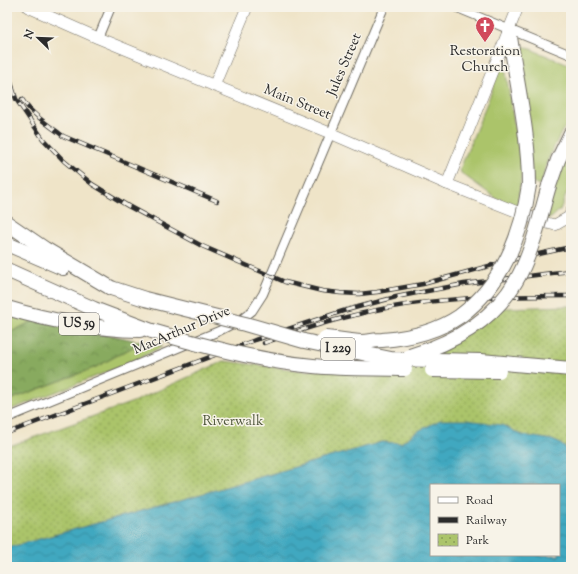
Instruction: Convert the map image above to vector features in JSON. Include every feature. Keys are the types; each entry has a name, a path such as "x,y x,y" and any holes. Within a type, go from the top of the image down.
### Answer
{"highway":[{"path":"245,324 323,338 362,342 399,338 435,328 459,316 478,300 508,259 526,206 529,185 529,165 509,30"},
{"path":"351,367 396,360 432,349 457,337 484,319 497,307 517,280 525,262 558,160 571,133"},
{"path":"7,223 45,249 111,288"},
{"name":"I 229","path":"7,244 111,288 145,299 245,324 304,342 391,359 481,361 571,371"},
{"name":"I 229","path":"7,270 94,309 152,331 195,343 280,362 314,366 474,371 571,371"},
{"name":"US 59","path":"7,308 31,315 92,326 112,329 152,331"}],"main road":[{"name":"Main Street","path":"28,7 98,38 330,133 447,184 542,222 555,225 569,217 571,212"},
{"path":"214,86 247,7"},
{"path":"447,184 518,7"}],"street":[{"path":"98,38 111,7"},
{"name":"Jules Street","path":"330,133 384,7"},
{"path":"455,7 571,56"},
{"name":"MacArthur Drive","path":"7,418 219,332 242,320 252,311 263,294 330,133"}],"green space":[{"path":"521,45 571,66 571,119 562,131 547,162 541,185 533,183 517,46"},
{"path":"503,55 522,172 517,207 497,199 461,173 460,169 491,93"},
{"path":"571,144 571,183 560,210 551,218 544,218"},
{"name":"Riverwalk","path":"571,306 571,450 552,440 522,435 502,425 416,432 401,443 382,442 7,548 7,447 133,402 224,361 305,371 407,359 500,308"},
{"path":"7,317 35,320 7,334"},
{"path":"35,320 80,328 142,342 96,367 7,401 7,334"},
{"path":"142,342 163,346 130,363 7,411 7,401 96,367"}],"water":[{"path":"440,420 467,420 502,425 522,435 552,440 571,450 571,567 7,567 7,548 382,442 401,443 416,432"}],"railway":[{"path":"7,70 16,99 43,139 64,161 92,184 128,206 202,246 285,282 322,291 340,293 359,294 377,292 423,284 511,260 571,247"},
{"path":"22,99 46,124 63,136 217,201"},
{"path":"7,433 255,340 343,311 396,297 464,284 571,271"},
{"path":"264,343 307,328 340,319 405,305 433,301 488,297 571,296"}],"place":[{"name":"Restoration Church","path":"485,43"}]}
